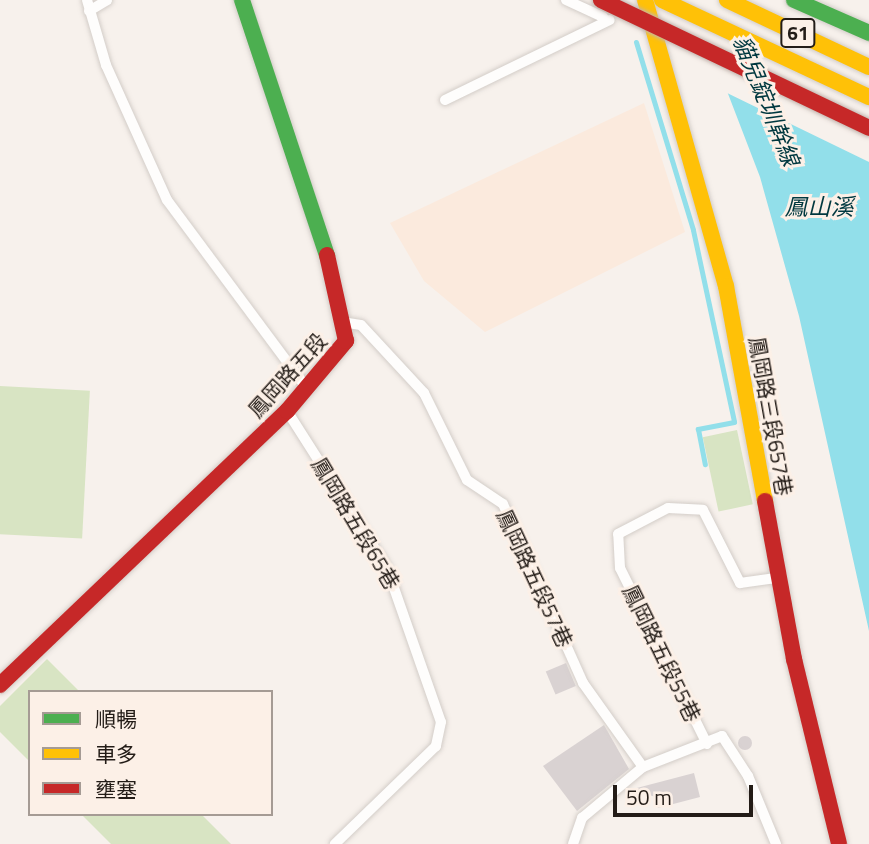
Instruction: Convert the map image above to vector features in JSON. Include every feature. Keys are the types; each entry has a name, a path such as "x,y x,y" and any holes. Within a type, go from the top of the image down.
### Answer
{"main road":[{"name":"鳳岡路五段","path":"0,685 287,411 346,341 347,323 242,0"},
{"path":"601,0 869,128"},
{"name":"鳳岡路三段657巷","path":"645,0 660,43 726,286 779,577 839,844"},
{"name":"61","path":"662,0 869,97"},
{"name":"61","path":"727,0 869,67"},
{"path":"794,0 869,33"}],"lane":[{"path":"107,0 88,5 106,65 167,200 307,388"},
{"path":"566,0 660,43"},
{"path":"445,100 610,20"},
{"name":"鳳岡路五段57巷","path":"347,323 361,325 424,393 467,481 503,504 583,683 643,767"},
{"name":"鳳岡路五段65巷","path":"287,411 387,569 441,722 436,746 335,844"},
{"name":"鳳岡路五段55巷","path":"706,744 620,568 618,534 668,508 703,510 740,583 779,577"},
{"name":"鳳岡路五段55巷","path":"643,767 722,737 748,776 776,844"},
{"path":"573,844 582,818 643,767"}],"shaded area":[{"path":"644,103 685,232 485,332 424,281 390,223"}],"green space":[{"path":"0,386 90,391 82,539 0,534"},
{"path":"737,430 753,504 719,512 703,437"},
{"path":"47,659 78,690 28,690 28,760 0,732 0,706"},
{"path":"83,816 203,816 231,844 111,844"}],"water":[{"name":"鳳山溪","path":"692,0 789,119 869,161 869,631 799,316 760,177"}],"pier":[{"path":"689,0 748,0 792,117 869,157 869,162 723,91"}],"building":[{"path":"566,663 576,686 556,695 546,672"},
{"path":"604,725 629,769 577,811 543,766"},
{"path":"742,736 748,736 752,743 748,750 742,750 738,746 738,740"},
{"path":"694,773 700,797 658,808 655,797 633,789"}],"waterway":[{"path":"636,42 693,230 734,422 698,429 705,464"}],"traffic: fast":[{"path":"242,0 327,255"},
{"path":"794,0 869,33"}],"traffic: slow":[{"path":"645,0 726,286 765,501"},
{"path":"662,0 869,97"},
{"path":"727,0 869,67"}],"traffic: jam":[{"path":"601,0 869,128"},
{"path":"0,685 287,411 346,341 327,255"},
{"path":"765,501 794,659 839,844"}],"water label":[{"name":"貓兒錠圳幹線","path":"766,101"}]}
